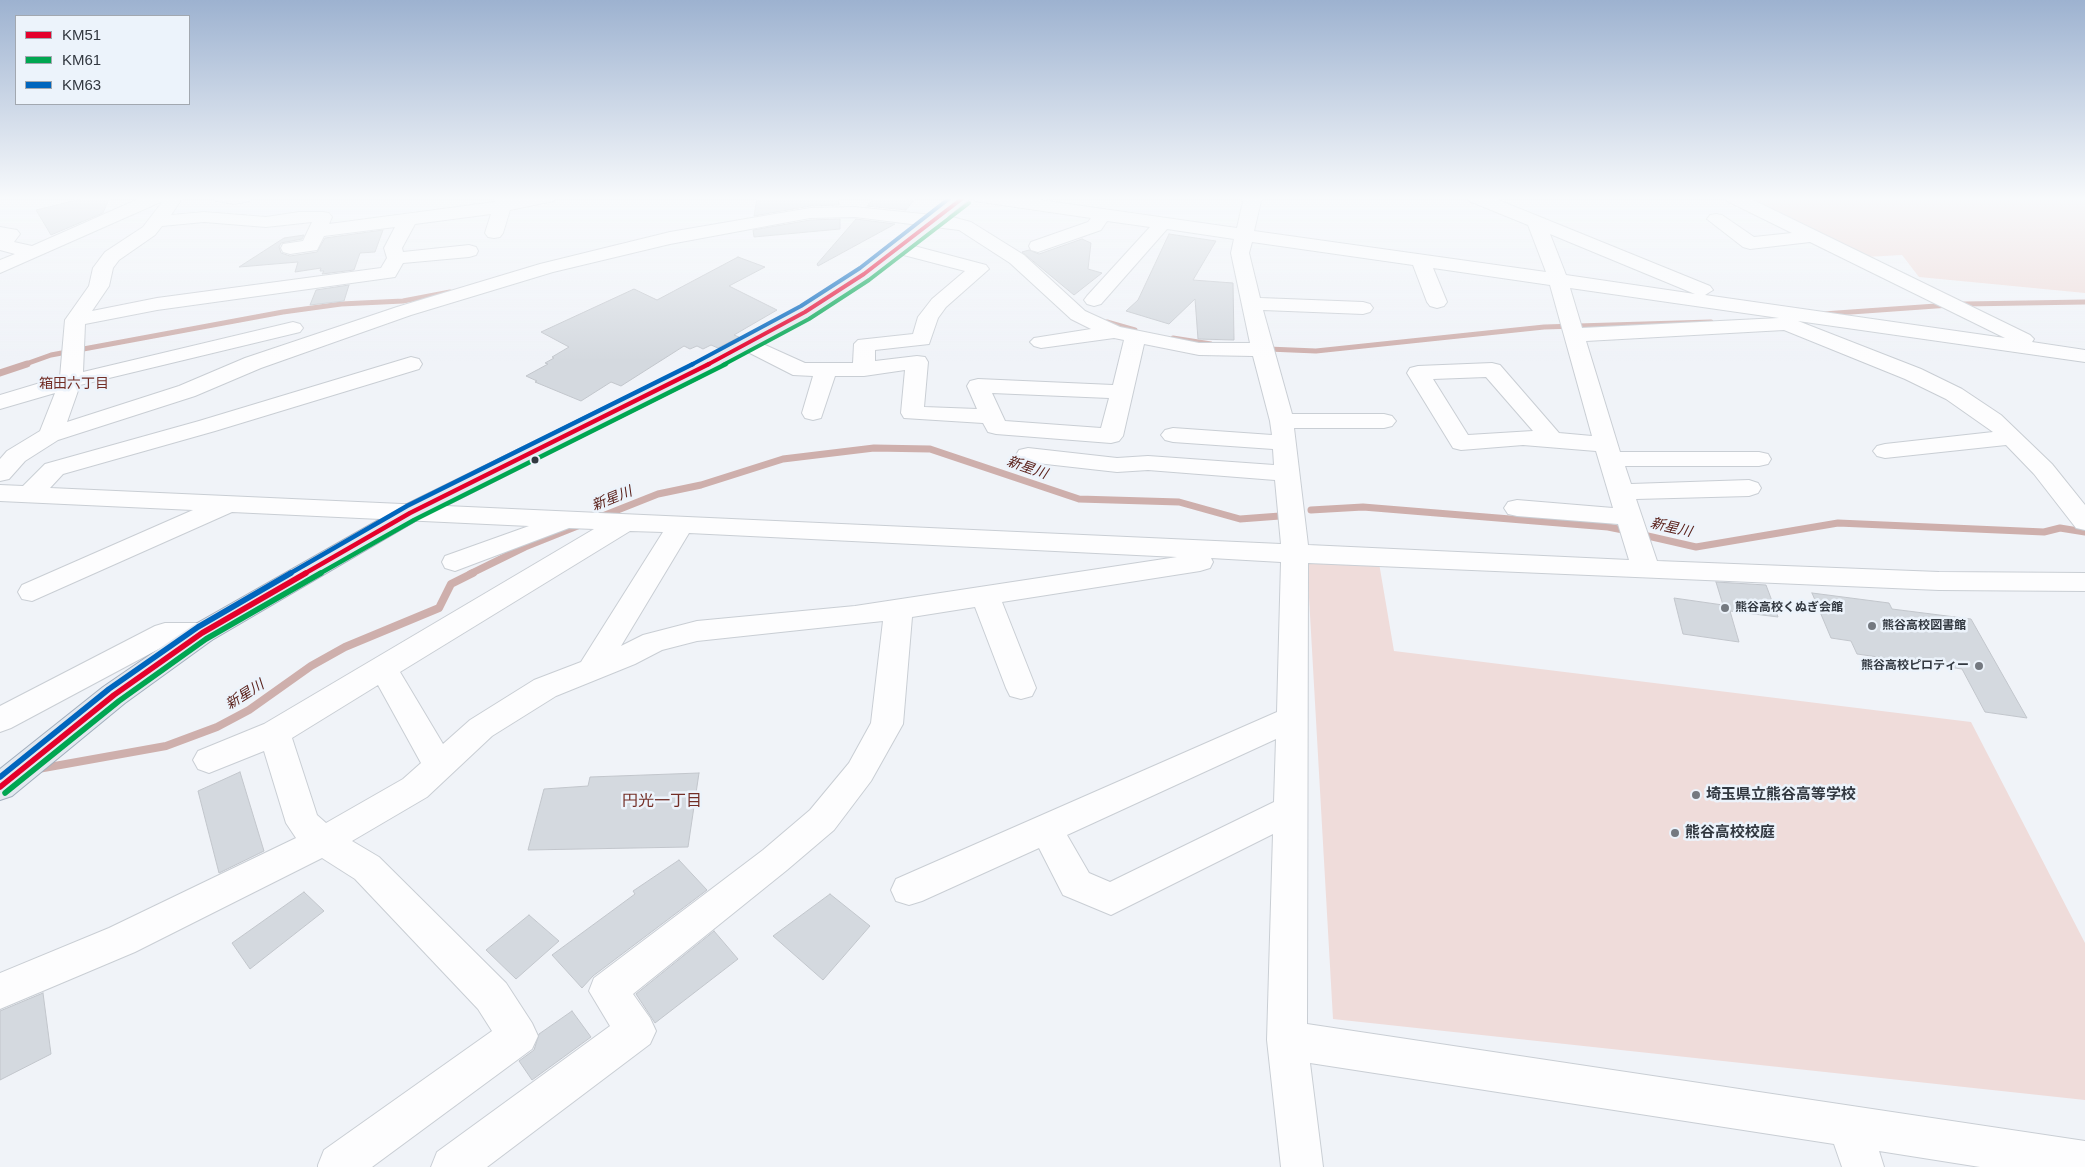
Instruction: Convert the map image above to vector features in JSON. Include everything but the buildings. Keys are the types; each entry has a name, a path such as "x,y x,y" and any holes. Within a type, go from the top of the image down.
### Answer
{"main road":[{"path":"0,787 114,695 202,633 410,513 748,344 837,292 894,251"}],"street":[{"path":"50,435 71,381 75,320 99,286 103,268 112,256 119,251"},
{"path":"75,320 157,304 316,281 388,273 396,258 394,251"},
{"path":"0,474 16,456 50,435 177,394 253,363 404,311 547,268 615,251"},
{"path":"864,369 865,344 922,340 928,317 939,303 979,270 912,251"},
{"path":"1006,251 1017,259 1078,315 1124,335 1199,349 1262,350"},
{"path":"1094,300 1137,251"},
{"path":"1240,251 1262,350 1283,432 1287,473 1280,553 1293,718 1286,1040 1302,1167"},
{"path":"1356,251 1751,310 1790,321 1913,374 1954,394 1993,420 2043,469 2085,522"},
{"path":"1554,251 1558,280 1572,330 1646,570"},
{"path":"1616,251 1751,310"},
{"path":"1842,251 2085,369"},
{"path":"0,267 34,252"},
{"path":"396,258 469,252"},
{"path":"1421,261 1437,302"},
{"path":"1253,304 1363,308"},
{"path":"1572,330 1828,319 2085,356"},
{"path":"0,402 71,381 293,328"},
{"path":"1041,342 1124,335"},
{"path":"1122,392 978,386 996,427 1111,436 1122,392 1124,335"},
{"path":"748,344 801,370 864,369 917,362 912,413 992,417"},
{"path":"30,494 54,470 184,433 410,364"},
{"path":"813,413 826,370"},
{"path":"1552,438 1492,370 1418,373 1461,443 1523,438 1552,438 1609,452 1759,459"},
{"path":"177,394 184,433"},
{"path":"1173,435 1283,432 1384,421"},
{"path":"1885,451 2012,437"},
{"path":"1028,456 1117,466 1148,463 1287,473"},
{"path":"1622,492 1748,488"},
{"path":"0,493 1646,570 1939,581 2085,582"},
{"path":"32,592 230,503"},
{"path":"1516,508 1633,528"},
{"path":"455,562 571,520"},
{"path":"209,760 275,733 617,522"},
{"path":"592,669 680,526"},
{"path":"0,991 122,940 323,841 415,788 481,728 545,688 625,657 653,642 697,631 855,616 985,595 1280,553"},
{"path":"985,595 1021,688"},
{"path":"452,1167 636,1031 608,991 768,866 822,820 860,772 887,724 899,609"},
{"path":"0,720 165,633 202,633"},
{"path":"383,668 438,766"},
{"path":"909,890 1293,718"},
{"path":"275,733 303,823 323,841 367,868 492,996 518,1036 343,1166"},
{"path":"1046,829 1076,884 1111,899 1291,809"},
{"path":"1286,1040 2085,1162"},
{"path":"1848,1126 1863,1167"}],"shaded area":[{"path":"1854,251 2085,251 2085,293 1919,277 1902,255 1865,257"},
{"name":"熊谷高校校庭","path":"1307,562 1379,563 1394,651 1971,722 2085,943 2085,1100 1333,1019"}],"waterway":[{"path":"23,365 51,355 283,312 341,304 403,301 450,292"},
{"path":"1823,314 1964,304 2085,302"},
{"path":"1107,322 1135,330"},
{"path":"1268,349 1316,351 1544,327 1711,322"},
{"path":"1173,338 1211,344"},
{"path":"0,373 27,364"},
{"name":"新星川","path":"600,517 658,494 701,485 783,459 874,448 930,449 1079,499 1179,502 1240,519 1280,516"},
{"name":"新星川","path":"1311,510 1363,507 1608,527 1628,531"},
{"name":"新星川","path":"1639,534 1696,547 1838,523 2044,532 2060,528 2085,532"},
{"name":"新星川","path":"470,574 525,547 580,525"},
{"name":"新星川","path":"38,769 166,746 217,727 249,710 311,666 345,647 439,608 451,584 473,573"}],"transit line":[{"name":"KM63","path":"0,777 109,689 198,627 407,506 689,366 801,306 860,268 881,251"},
{"name":"KM51","path":"0,787 114,695 202,633 410,513 692,373 805,312 864,274 893,251"},
{"name":"KM61","path":"5,793 119,701 206,639 414,520 695,380 809,319 869,280 906,251"}],"place":[{"name":"熊谷高校くぬぎ会館","path":"1725,608"},
{"name":"熊谷高校図書館","path":"1872,626"},
{"name":"熊谷高校ピロティー","path":"1979,666"},
{"name":"埼玉県立熊谷高等学校","path":"1696,795"},
{"name":"熊谷高校校庭","path":"1675,833"}],"district":[{"name":"箱田六丁目","path":"74,384"},
{"name":"円光一丁目","path":"662,802"}]}
